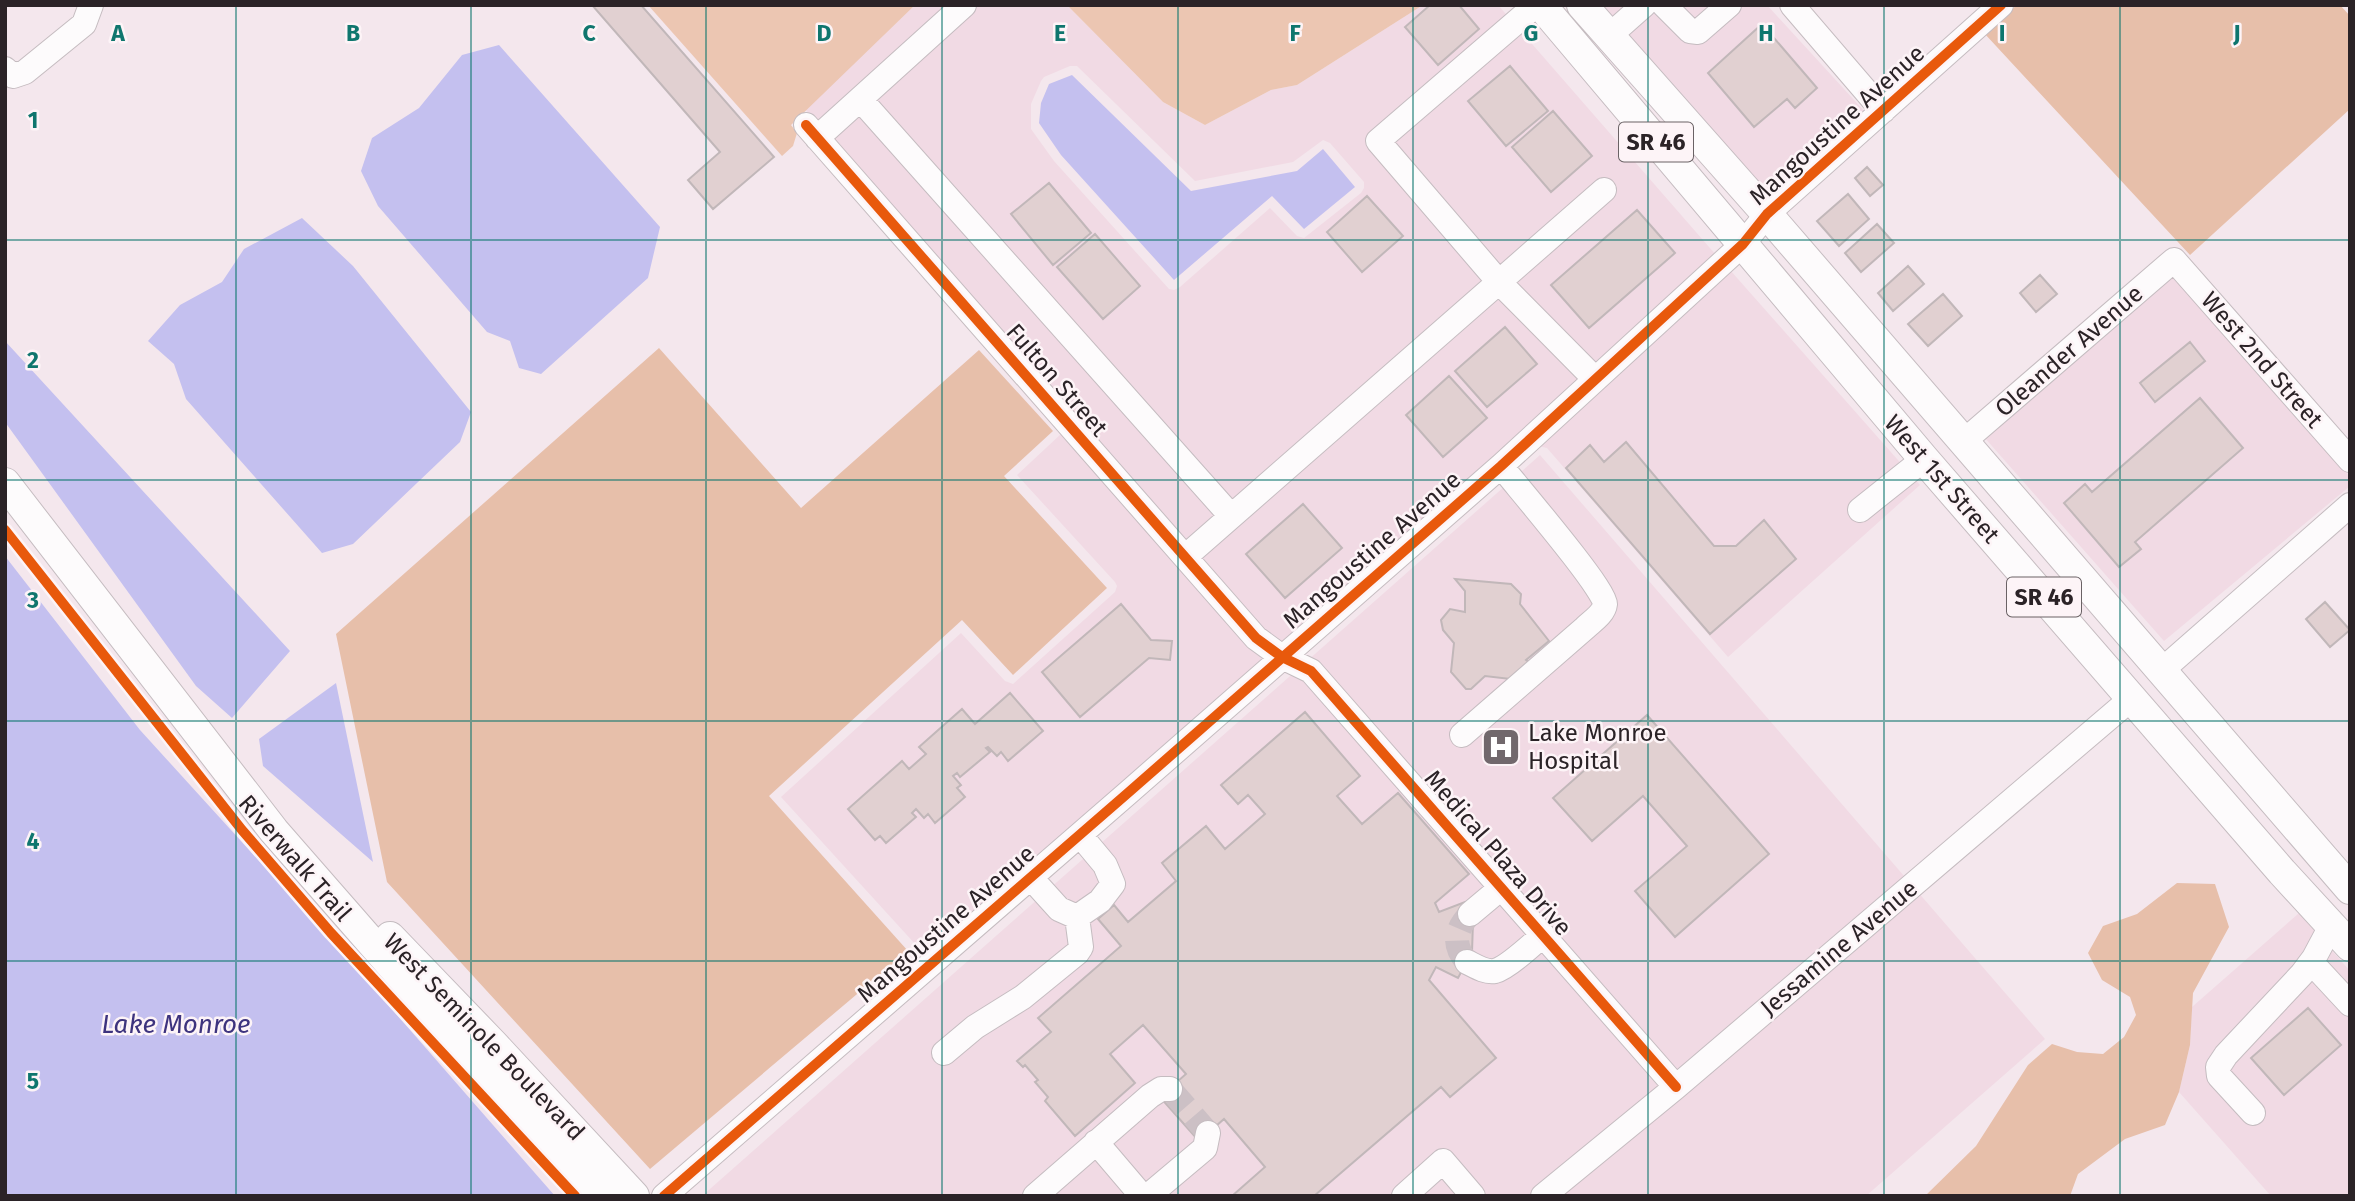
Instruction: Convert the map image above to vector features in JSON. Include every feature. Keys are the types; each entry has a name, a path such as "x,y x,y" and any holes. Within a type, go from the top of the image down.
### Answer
{"main road":[{"name":"West 1st Street","path":"1538,5 1924,458 2341,936"},
{"name":"West 1st Street","path":"1582,5 1768,214 2350,889"},
{"name":"West Seminole Boulevard","path":"5,483 274,831 481,1065 603,1196"},
{"path":"2065,621 2102,640 2129,666 2142,671 2161,671"},
{"path":"2132,698 2176,711 2225,765 2259,785"},
{"name":"West Seminole Boulevard","path":"218,758 343,893 421,967 634,1196"}],"street":[{"path":"5,69 13,76 25,72 83,24 90,5"},
{"path":"964,5 860,99 1231,516"},
{"path":"1538,5 1378,141 1499,282 1595,379"},
{"path":"1609,36 1644,5"},
{"path":"1664,5 1690,32 1698,32 1729,5"},
{"path":"1791,5 1883,111"},
{"name":"Mangoustine Avenue","path":"664,1196 1501,466 1743,244 1768,214 1998,6"},
{"name":"Fulton Street","path":"860,99 811,131 1256,638 1282,657"},
{"path":"1185,557 1604,190"},
{"name":"Oleander Avenue","path":"1963,442 2174,260"},
{"name":"West 2nd Street","path":"2174,260 2350,460"},
{"path":"1860,510 1924,458"},
{"path":"1462,735 1585,628 1601,613 1605,604 1604,596 1588,574 1501,466"},
{"path":"2161,671 2350,505"},
{"name":"Medical Plaza Drive","path":"1282,657 1311,671 1676,1087"},
{"name":"Jessamine Avenue","path":"1543,1196 1676,1087 2132,698"},
{"path":"1077,917 1100,901 1113,884 1105,865 1080,835"},
{"path":"1031,878 1059,909 1077,917"},
{"path":"1470,914 1501,888"},
{"path":"944,1053 975,1027 1023,997 1077,953 1081,947 1077,917"},
{"path":"1467,962 1479,969 1495,971 1543,935"},
{"path":"2253,1114 2219,1076 2218,1067 2311,962 2341,936"},
{"path":"2311,962 2350,1004"},
{"path":"1035,1196 1154,1092 1170,1089"},
{"path":"1148,1196 1205,1148 1208,1133"},
{"path":"1096,1142 1142,1196"},
{"path":"1404,1196 1443,1161 1473,1196"}],"shaded area":[{"path":"648,5 915,5 791,125 797,133 793,146 782,156"},
{"path":"915,5 1067,5 1163,102 1205,125 1271,90 1297,85 1423,5 1498,5 1716,255 1515,440 1283,643 1264,629 805,109","holes":["1070,66 1077,66 1195,181 1293,162 1323,140 1330,143 1364,182 1364,188 1304,238 1297,236 1270,208 1180,287 1169,289 1054,161 1031,129 1031,104 1041,81 1044,77"]},
{"path":"1067,5 1423,5 1297,85 1271,90 1205,125 1163,102"},
{"path":"1602,5 1767,5 1866,113 1771,197"},
{"path":"2017,5 2340,5 2350,16 2350,109 2190,255 1984,33"},
{"path":"1730,270 1920,485 1728,657 1547,448 1538,446"},
{"path":"2172,274 2350,477 2350,486 2164,641 1984,437"},
{"path":"659,348 801,508 979,350 1053,431 1004,476 1107,588 1013,675 962,620 769,796 908,951 650,1169 387,882 336,634"},
{"path":"1061,434 1265,659 903,975 899,971 916,956 916,945 781,797 961,633 1005,681 1013,684 1115,592 1115,582 1017,475"},
{"name":"Lake Monroe Hospital","path":"1540,455 2045,1039 1866,1196 702,1196"},
{"path":"2177,883 2215,884 2229,927 2193,993 2190,1045 2179,1092 2165,1125 2125,1139 2078,1174 2070,1196 1925,1196 1976,1146 2028,1065 2052,1044 2077,1052 2103,1054 2124,1037 2136,1015 2130,997 2102,980 2088,953 2103,926 2137,914"},
{"path":"2299,913 2350,971 2350,1196 2271,1196 2179,1092 2190,1045 2192,1007"}],"water":[{"path":"499,45 660,227 648,278 541,374 519,368 510,341 487,332 378,206 361,171 372,138 419,108 462,55"},
{"path":"1072,75 1191,191 1297,171 1323,149 1355,187 1304,229 1272,196 1174,280 1061,155 1039,123 1041,103 1049,84"},
{"path":"302,218 353,266 471,412 460,442 353,544 322,553 186,399 174,364 148,341 180,305 222,282 244,249"},
{"path":"5,341 290,651 232,718 196,686 5,422"},
{"name":"Lake Monroe","path":"5,556 140,730 342,952 555,1196 5,1196"},
{"path":"336,683 373,862 263,766 259,739"}],"building":[{"path":"592,5 641,5 774,157 713,209 688,180 720,152"},
{"path":"1430,5 1459,5 1479,29 1438,65 1405,27"},
{"path":"1762,24 1817,88 1795,108 1787,99 1754,127 1708,73"},
{"path":"1510,66 1548,111 1506,146 1468,101"},
{"path":"1553,111 1592,156 1551,192 1512,147"},
{"path":"1867,167 1883,185 1870,196 1855,178"},
{"path":"1049,183 1091,233 1053,265 1011,214"},
{"path":"1848,194 1869,219 1839,246 1817,221"},
{"path":"1367,196 1403,236 1362,272 1327,232"},
{"path":"1637,210 1675,253 1589,328 1551,285"},
{"path":"1877,224 1894,243 1861,272 1845,253"},
{"path":"1095,234 1140,286 1103,319 1057,267"},
{"path":"1908,266 1924,284 1893,311 1878,293"},
{"path":"2040,275 2057,294 2036,312 2020,293"},
{"path":"1943,294 1962,316 1928,346 1908,324"},
{"path":"1505,327 1537,364 1487,407 1455,371"},
{"path":"2190,342 2205,361 2155,402 2140,383"},
{"path":"1449,376 1487,418 1443,457 1406,415"},
{"path":"2200,398 2243,448 2135,542 2141,549 2119,567 2064,503 2085,484 2092,492"},
{"path":"1626,442 1714,546 1736,546 1764,520 1796,559 1710,634 1566,468 1590,445 1604,462"},
{"path":"1303,504 1342,548 1285,598 1246,554"},
{"path":"1455,579 1511,584 1521,594 1520,604 1549,641 1526,660 1534,666 1519,680 1485,676 1471,689 1466,689 1451,672 1454,643 1443,630 1441,620 1450,609 1465,612 1465,591"},
{"path":"2325,602 2350,630 2330,647 2306,619"},
{"path":"1121,604 1151,640 1172,641 1170,660 1149,658 1080,717 1042,672"},
{"path":"1010,693 1043,731 1008,761 1001,752 997,756 988,747 986,748 990,752 960,777 957,773 953,776 961,785 957,788 965,797 935,823 928,814 924,818 916,809 912,813 916,817 886,843 880,836 875,840 848,809 902,761 909,769 926,754 919,747 962,709 975,724"},
{"path":"1305,712 1360,776 1337,796 1362,824 1398,793 1469,874 1435,903 1439,912 1465,902 1473,922 1472,952 1458,978 1436,967 1429,980 1496,1058 1450,1097 1441,1087 1314,1196 1232,1196 1265,1167 1224,1119 1199,1141 1160,1097 1186,1074 1143,1025 1110,1054 1135,1083 1075,1136 1045,1101 1048,1097 1035,1082 1038,1080 1025,1065 1023,1067 1017,1061 1051,1032 1038,1018 1121,946 1098,919 1114,905 1128,922 1176,881 1162,863 1206,826 1225,849 1265,814 1248,795 1238,804 1221,785"},
{"path":"1647,715 1769,854 1675,937 1635,891 1687,846 1643,796 1592,841 1553,798"},
{"path":"2308,1008 2341,1045 2284,1095 2251,1058"}],"tunnel":[{"path":"1467,962 1459,950 1457,938 1461,926 1470,914"},
{"path":"1170,1089 1208,1133"}],"cycle path":[{"path":"664,1196 1501,466 1743,244 1767,214 2001,5"},
{"path":"806,125 1256,638 1282,657 1311,671 1676,1087"},
{"name":"Riverwalk Trail","path":"5,530 242,830 331,933 575,1196"}],"place":[{"name":"Lake Monroe Hospital","path":"1501,747"}]}
